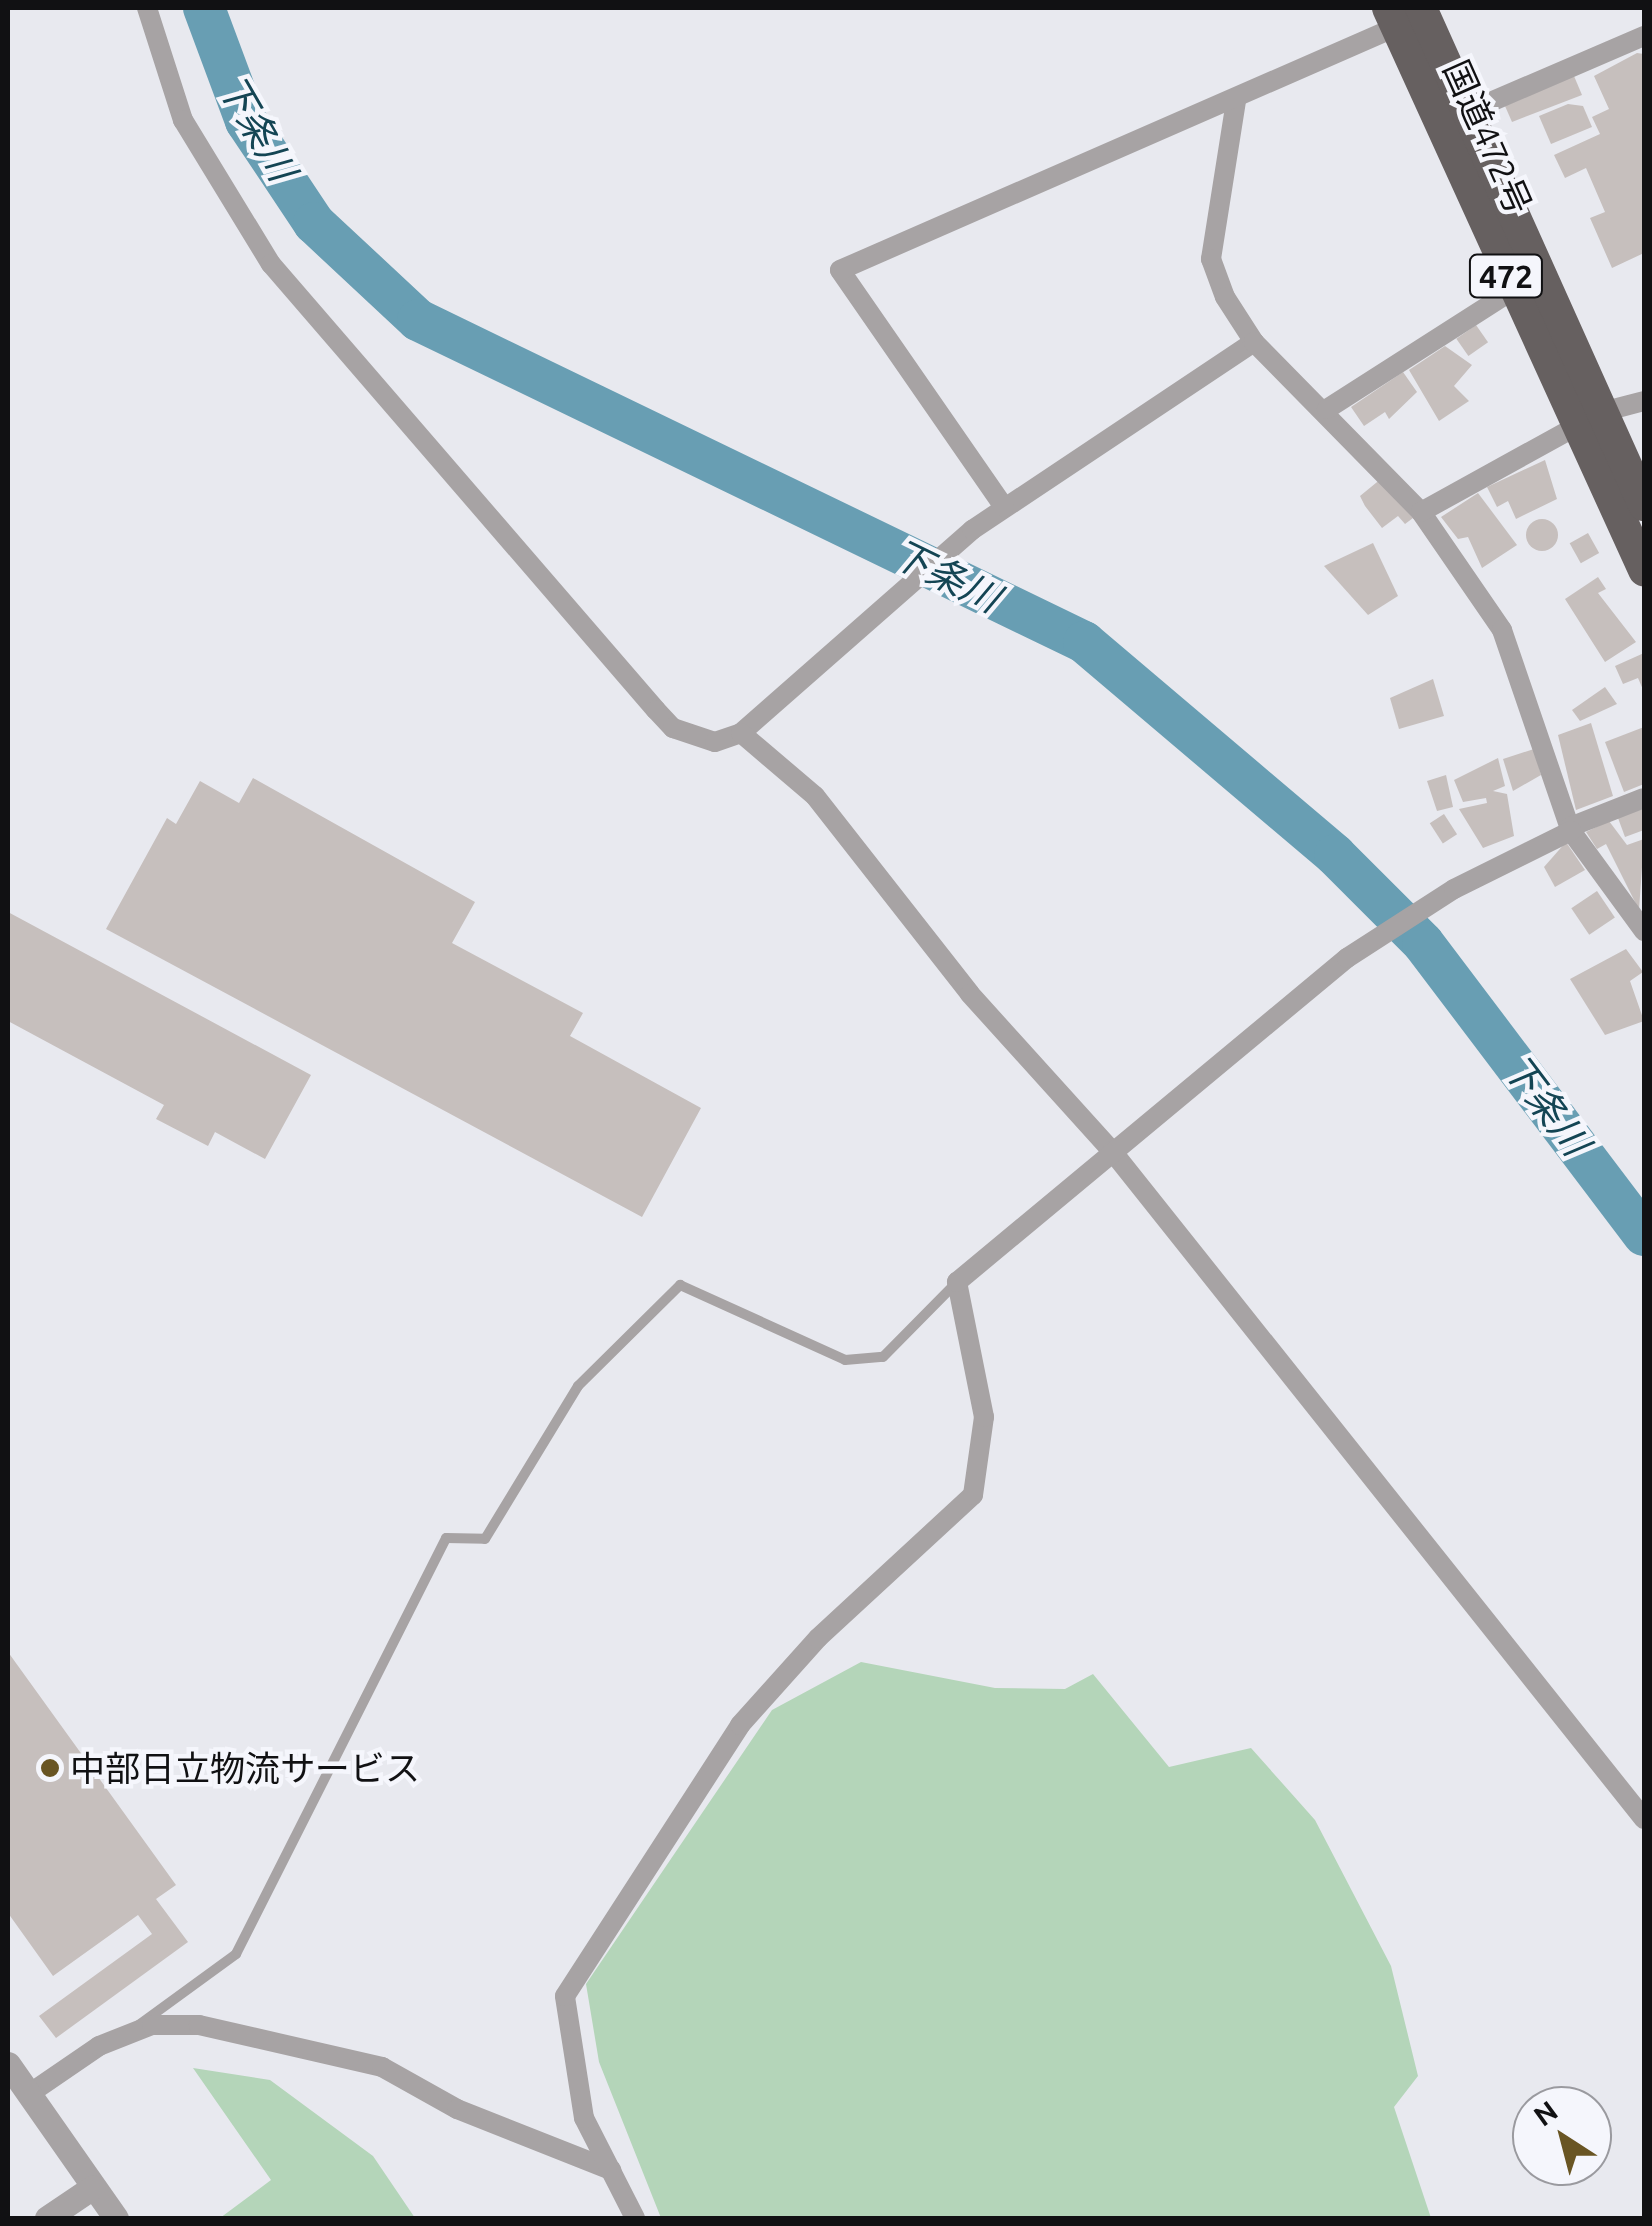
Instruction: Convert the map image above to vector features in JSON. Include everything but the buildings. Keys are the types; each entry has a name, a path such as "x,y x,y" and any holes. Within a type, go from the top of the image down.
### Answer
{"highway":[{"name":"国道472号","path":"1402,14 1590,420 1644,570"},
{"name":"国道472号","path":"1453,118 1513,290 1644,505"}],"street":[{"path":"146,8 183,120 271,264 673,728 715,742 741,733 865,620 972,530 1254,342"},
{"path":"1004,507 840,270 1236,102 1402,14"},
{"path":"1453,118 1644,36"},
{"path":"1236,102 1211,260 1254,342 1327,410 1421,512 1502,630 1570,829 1644,931"},
{"path":"1327,410 1513,290"},
{"path":"1421,512 1590,420 1644,400"},
{"path":"741,733 815,796 970,994 1112,1152 1644,1819"},
{"path":"635,2218 584,2118 565,1996 740,1725 818,1638 973,1495 984,1416 956,1282 1347,958 1454,888 1570,829 1644,798"},
{"path":"29,2094 133,2032 199,2025 382,2068 611,2170"},
{"path":"8,2064 116,2218"},
{"path":"48,2218 93,2187"}],"lane":[{"path":"133,2032 145,2013 236,1954 446,1538 485,1539 578,1386 680,1285 845,1360 883,1357 956,1282"}],"green space":[{"path":"861,1662 995,1688 1065,1689 1093,1674 1169,1767 1251,1748 1315,1820 1391,1966 1418,2076 1394,2107 1431,2218 661,2218 599,2062 586,1984 772,1710"},
{"path":"193,2068 270,2080 373,2156 415,2218 220,2218 271,2180"}],"waterway":[{"name":"下条川","path":"204,8 246,121 314,223 418,320 1084,642 1335,855 1423,943 1644,1235"}],"place":[{"name":"中部日立物流サービス","path":"50,1768"}]}
